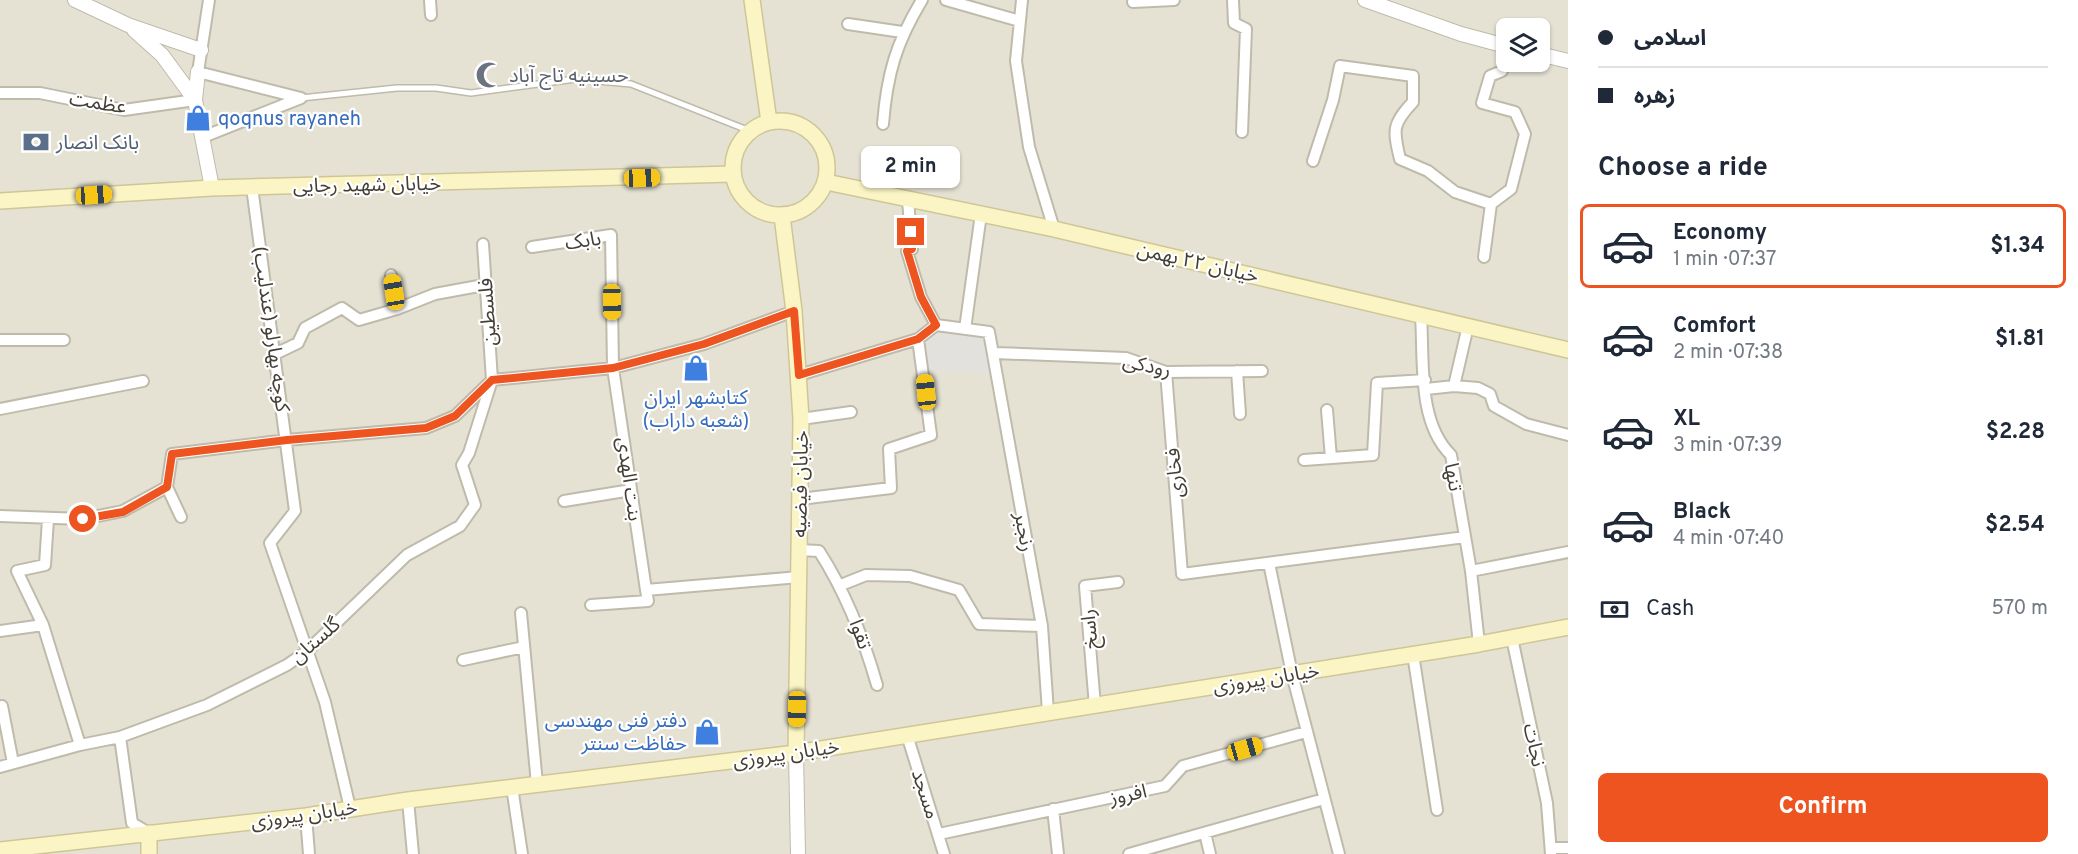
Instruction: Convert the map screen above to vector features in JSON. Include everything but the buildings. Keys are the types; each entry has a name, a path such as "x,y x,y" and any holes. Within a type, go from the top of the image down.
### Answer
{"main road":[{"path":"752,0 769,122"},
{"path":"783,121 797,124 810,131 826,154 828,168 826,182 821,193 804,209 782,216 768,214 750,204 737,187 733,174 738,146 750,131 769,122 783,121"},
{"name":"خیابان شهید رجایی","path":"0,201 212,188 733,174"},
{"name":"خیابان ۲۲ بهمن","path":"826,182 1054,228 1568,350"},
{"name":"خیابان فیضیه","path":"782,216 794,311 801,419 796,753"},
{"name":"خیابان پیروزی","path":"0,850 306,816 408,800 796,753 1479,644 1568,627"},
{"path":"149,833 149,854"}],"street":[{"path":"75,0 128,25 201,50"},
{"path":"209,0 195,100 212,188"},
{"path":"430,0 431,15"},
{"path":"883,124 887,83 903,32 922,0"},
{"path":"946,0 1020,21"},
{"path":"1022,0 1016,61 1029,147 1054,228"},
{"path":"1133,2 1174,0"},
{"path":"1233,0 1234,23 1246,30 1242,132"},
{"path":"1365,0 1461,34 1496,43"},
{"path":"848,24 903,32"},
{"path":"128,25 162,55 195,100"},
{"path":"1550,57 1568,61"},
{"path":"1313,161 1333,100 1340,66 1413,76 1413,102 1397,118 1394,134 1400,159 1428,171 1455,192 1491,204"},
{"path":"198,72 301,98"},
{"path":"1485,257 1491,204 1511,189 1525,134 1515,112 1482,103 1490,76 1500,72"},
{"name":"عظمت","path":"0,93 40,93 124,110 195,100"},
{"path":"203,137 301,98"},
{"name":"کوچه بهارلو (عندلیب)","path":"252,187 296,511 270,543 325,702 351,808"},
{"path":"908,200 912,249 907,251 921,297 936,325"},
{"path":"966,329 981,214"},
{"name":"بابک","path":"532,248 610,235 613,368"},
{"name":"فلسطین","path":"483,244 492,380"},
{"path":"391,275 396,309"},
{"path":"275,354 298,343 305,328 342,308 359,320 435,294 484,285"},
{"path":"181,517 167,487 172,454 287,440 426,428 455,416 492,380 613,368 704,344 794,311"},
{"name":"تنها","path":"1421,315 1427,408 1439,444 1451,455 1471,571 1479,644"},
{"path":"799,375 918,339 936,325 989,332 995,353"},
{"path":"1454,386 1468,326"},
{"path":"800,500 891,488 889,449 931,435 918,339"},
{"path":"0,340 64,340"},
{"name":"رودکی","path":"995,353 1126,358 1166,372 1262,371"},
{"name":"رنجبر","path":"995,353 996,373 1042,626 1048,712"},
{"name":"بنت الهدی","path":"613,368 646,590"},
{"path":"1237,371 1240,414"},
{"name":"فخاری","path":"1166,372 1182,574 1269,563"},
{"name":"گلستان","path":"0,767 80,745 120,737 207,705 287,665 307,651 407,555 460,526 476,505 462,465 469,453 492,380"},
{"path":"0,409 143,381"},
{"path":"1304,460 1373,455 1377,383 1478,388 1490,394 1494,406 1526,424 1568,435"},
{"path":"1327,410 1331,458"},
{"path":"801,419 851,412"},
{"path":"0,516 83,519 123,512 167,487"},
{"path":"564,501 631,490"},
{"path":"48,519 45,565 17,571 43,625 80,745"},
{"path":"1339,854 1292,674 1269,563 1465,537"},
{"name":"تقوا","path":"799,550 819,551 841,585 864,638 877,685"},
{"path":"1471,571 1568,552"},
{"path":"841,585 866,575 910,576 959,590 980,624 1042,626"},
{"path":"591,604 648,601 646,590 799,577"},
{"name":"راسخ","path":"1095,706 1085,586 1118,582"},
{"path":"521,613 537,784"},
{"path":"0,631 43,625"},
{"name":"نجات","path":"1512,638 1547,803 1551,851"},
{"path":"463,660 524,647"},
{"path":"1413,654 1437,810"},
{"path":"2,706 13,763"},
{"name":"افروز","path":"939,834 1165,786 1183,766 1306,732"},
{"name":"مسجد","path":"907,735 944,854"},
{"path":"120,737 132,823 149,833"},
{"path":"796,753 798,854"},
{"path":"512,787 522,854"},
{"path":"1129,854 1324,799"},
{"path":"408,800 413,854"},
{"path":"1053,809 1058,854"},
{"path":"306,816 309,854"},
{"path":"1205,833 1210,854"},
{"path":"1551,851 1568,848"}],"lane":[{"path":"301,98 397,88 436,88 471,93 587,80 631,84 750,131"}],"shaded area":[{"path":"0,0 1568,0 1568,854 0,854"},
{"path":"936,325 989,332 996,373 924,370 918,339"}],"place":[{"name":"حسینیه تاج آباد","path":"489,75"},
{"name":"qoqnus rayaneh","path":"198,118"},
{"name":"بانک انصار","path":"36,142"},
{"name":"کتابشهر ایران (شعبه داراب)","path":"696,368"},
{"name":"دفتر فنی مهندسی حفاظت سنتر","path":"707,732"}],"route":[{"path":"83,519 123,512 167,487 172,454 287,440 426,428 455,416 492,380 613,368 704,344 794,311 799,375 918,339 936,325 921,297 907,251 912,249 911,232"}]}
